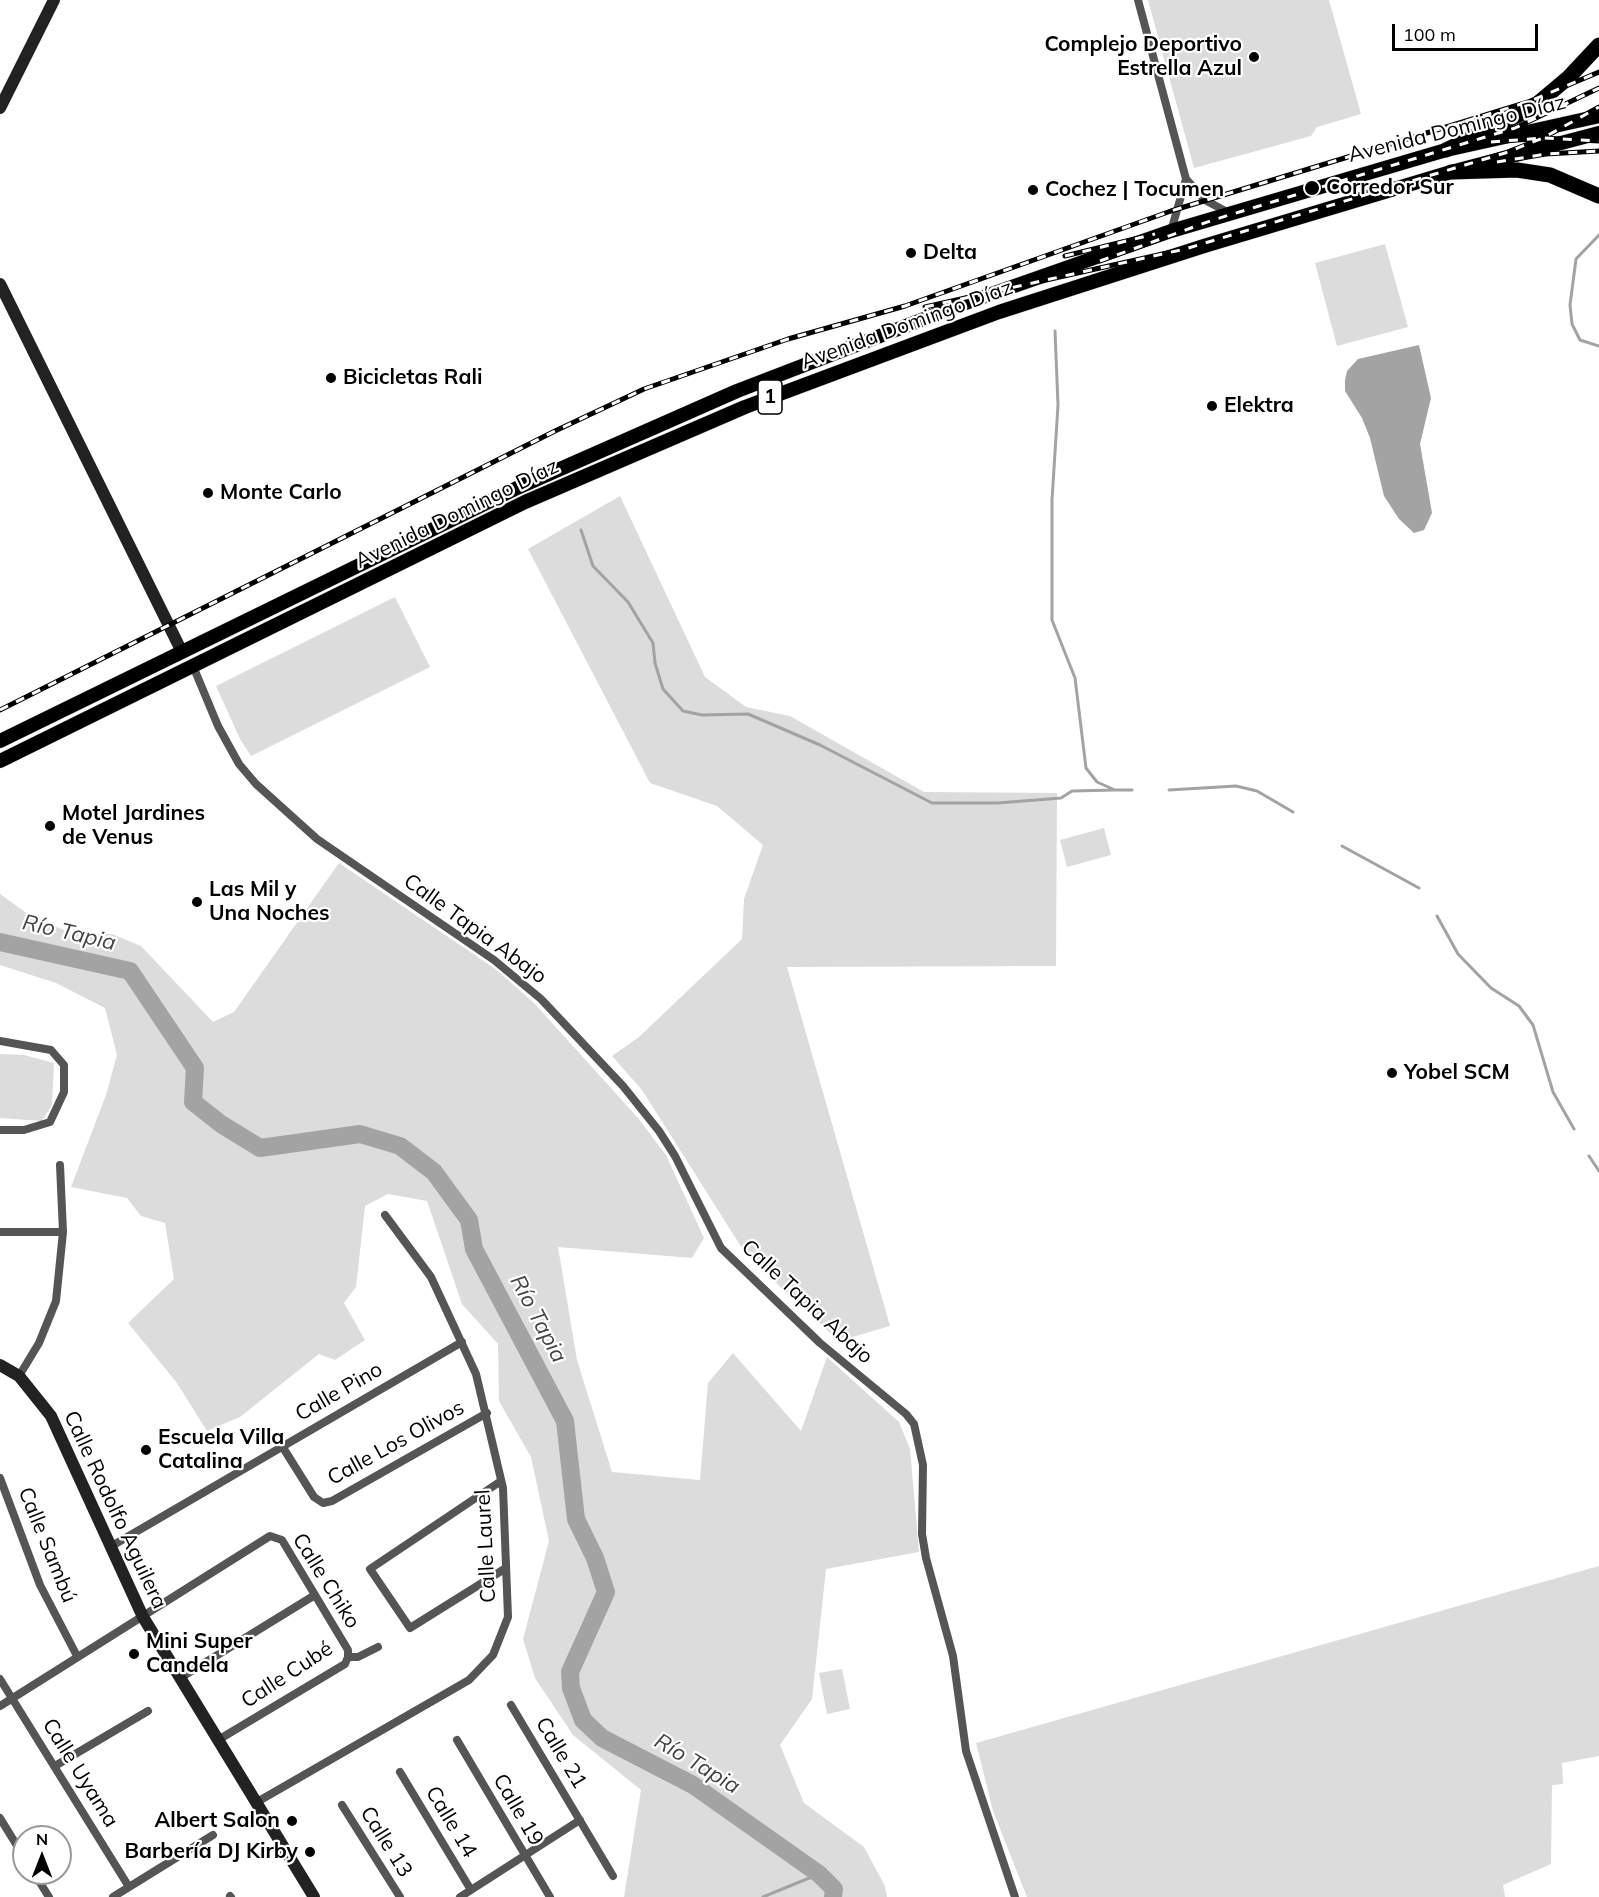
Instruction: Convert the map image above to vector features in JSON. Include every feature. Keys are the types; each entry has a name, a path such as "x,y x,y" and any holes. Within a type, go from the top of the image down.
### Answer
{"highway":[{"path":"1446,150 1531,109 1569,77 1599,45"},
{"path":"1451,172 1517,170 1551,175 1599,196"}],"main road":[{"name":"Avenida Domingo Díaz","path":"0,741 517,488 727,395 952,308 1171,231 1446,150 1599,116"},
{"name":"Avenida Domingo Díaz","path":"0,761 525,502 745,407 1008,309 1204,246 1451,172 1599,133"}],"street":[{"path":"0,108 54,0"},
{"path":"1138,0 1186,179 1205,200 1230,213"},
{"path":"1171,231 1186,179"},
{"path":"0,284 182,652"},
{"name":"Calle Tapia Abajo","path":"194,666 218,726 239,764 256,784 330,849 517,976 541,999 623,1086 659,1131 675,1156 721,1248 820,1343 906,1414 914,1425 923,1466 922,1534 926,1558 953,1656 966,1751 1015,1897"},
{"path":"0,1041 51,1050 64,1065 64,1092 50,1122 24,1130 0,1130"},
{"path":"19,1376 39,1343 56,1301 63,1232 60,1165"},
{"name":"Calle Laurel","path":"257,1803 469,1680 493,1655 508,1617 501,1481 487,1413 476,1374 432,1277 385,1215"},
{"path":"0,1232 63,1232"},
{"name":"Calle Pino","path":"110,1547 462,1342"},
{"name":"Calle Rodolfo Aguilera","path":"0,1365 19,1376 51,1416 143,1617 314,1897"},
{"name":"Calle Los Olivos","path":"282,1446 314,1497 322,1503 332,1501 487,1413"},
{"name":"Calle Sambú","path":"0,1478 40,1586 77,1656"},
{"path":"501,1481 370,1569 410,1629 506,1568"},
{"name":"Calle Chiko","path":"143,1617 270,1536 282,1540 348,1650 348,1657"},
{"path":"180,1678 315,1595"},
{"path":"0,1707 77,1656 143,1617"},
{"name":"Calle Cubé","path":"218,1740 345,1664 348,1657 358,1657 378,1647"},
{"name":"Calle Uyama","path":"0,1679 129,1887"},
{"name":"Calle 21","path":"511,1705 613,1876"},
{"path":"55,1766 148,1711"},
{"name":"Calle 19","path":"457,1740 550,1897"},
{"name":"Calle 14","path":"400,1772 471,1890"},
{"name":"Calle 13","path":"342,1805 400,1897"},
{"path":"0,1818 12,1838"},
{"path":"460,1897 580,1820"},
{"path":"113,1897 213,1835"}],"shaded area":[{"name":"Complejo Deportivo Estrella Azul","path":"1148,0 1329,0 1361,114 1317,127 1311,136 1194,168"},
{"path":"1385,244 1408,327 1337,346 1315,263"},
{"path":"1419,345 1431,398 1420,444 1432,513 1424,530 1414,533 1399,519 1384,496 1370,438 1362,418 1345,391 1345,380 1347,371 1358,359"},
{"path":"620,496 705,677 746,707 790,716 924,792 1057,793 1056,966 787,967 890,1326 839,1341 747,1256 642,1090 612,1056 639,1037 742,939 744,899 763,845 717,806 650,783 528,549"},
{"path":"395,597 430,667 251,756 240,739 216,686"},
{"path":"1104,828 1111,855 1067,867 1060,840"},
{"path":"339,863 494,968 534,1003 638,1118 666,1155 704,1238 692,1258 558,1247 577,1360 612,1472 700,1480 708,1383 733,1353 801,1431 827,1357 899,1422 910,1449 919,1552 826,1569 812,1699 780,1745 804,1803 864,1847 885,1886 887,1897 624,1897 641,1790 573,1735 535,1678 523,1639 549,1541 531,1457 499,1401 498,1344 462,1304 427,1201 388,1194 365,1206 356,1287 344,1303 365,1340 335,1360 319,1354 240,1417 207,1431 177,1383 128,1323 174,1279 165,1223 141,1216 127,1198 71,1187 106,1095 117,1055 105,1008 56,983 0,965 0,894 32,917 74,934 112,934 141,946 213,1022 234,1012"},
{"path":"0,1054 24,1055 54,1063 52,1105 42,1121 0,1118"},
{"path":"1599,1566 1599,1756 1562,1763 1563,1784 1552,1785 1551,1864 1503,1885 1505,1897 1027,1897 993,1811 976,1743"},
{"path":"842,1669 850,1709 827,1714 819,1673"}],"waterway":[{"path":"1599,235 1576,259 1570,305 1572,324 1580,340 1599,346"},
{"path":"1055,331 1058,405 1052,500 1052,620 1075,678 1086,768 1097,782 1115,790 1132,790"},
{"path":"581,530 593,566 628,602 653,643 655,663 663,689 683,711 702,715 748,714 820,745 932,803 998,803 1061,798 1072,791 1115,790"},
{"path":"1169,790 1236,786 1257,791 1293,812"},
{"path":"1342,846 1419,888"},
{"path":"1437,916 1458,954 1491,988 1519,1006 1533,1025 1553,1092 1574,1129"},
{"name":"Río Tapia","path":"0,942 130,971 195,1068 193,1102 221,1124 260,1148 360,1134 400,1146 434,1172 469,1220 474,1249 565,1421 576,1519 595,1558 606,1592 570,1672 571,1688 583,1720 602,1738 693,1785 819,1874 834,1889 833,1897"},
{"path":"1589,1156 1599,1171"},
{"path":"763,1897 819,1874"}],"railway":[{"path":"0,710 555,431 644,389 788,339 905,306 1171,211 1528,102 1599,72"},
{"path":"1100,261 1213,220 1515,128 1599,88"},
{"path":"925,307 1185,249 1505,153 1543,138 1599,107"},
{"path":"1491,142 1543,138 1599,141"},
{"path":"1497,162 1546,154 1599,151"},
{"path":"1065,256 1155,234"}],"place":[{"name":"Complejo Deportivo Estrella Azul","path":"1254,57"},
{"name":"Corredor Sur","path":"1312,188"},
{"name":"Cochez | Tocumen","path":"1033,190"},
{"name":"Delta","path":"911,253"},
{"name":"Bicicletas Rali","path":"331,378"},
{"name":"Elektra","path":"1212,406"},
{"name":"Monte Carlo","path":"208,493"},
{"name":"Motel Jardines de Venus","path":"50,826"},
{"name":"Las Mil y Una Noches","path":"197,902"},
{"name":"Yobel SCM","path":"1392,1073"},
{"name":"Escuela Villa Catalina","path":"146,1450"},
{"name":"Mini Super Candela","path":"134,1654"},
{"name":"Albert Salon","path":"292,1821"},
{"name":"Barbería DJ Kirby","path":"310,1852"}]}
